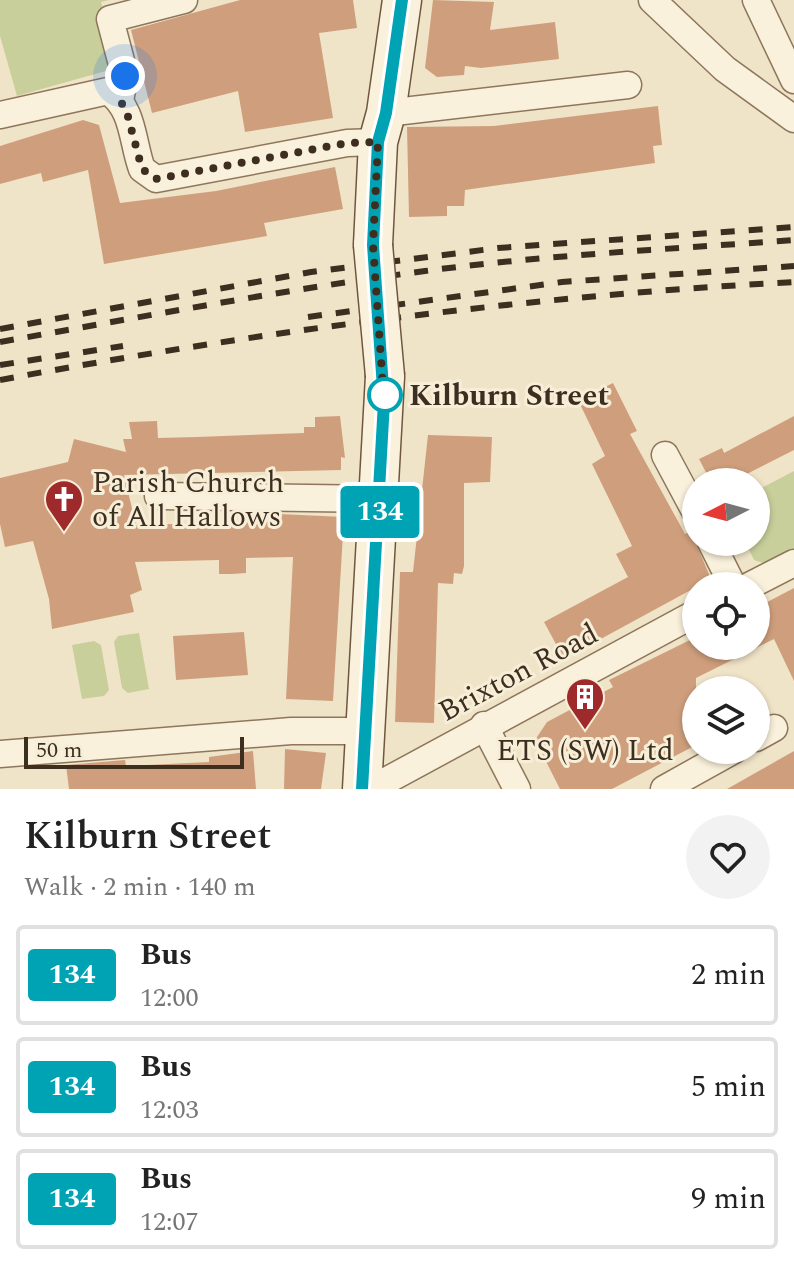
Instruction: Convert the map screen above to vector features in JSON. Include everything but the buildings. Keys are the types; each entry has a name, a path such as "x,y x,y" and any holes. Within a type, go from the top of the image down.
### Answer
{"main road":[{"path":"362,789 363,731 381,499 385,376 373,245 382,127 402,0"}],"street":[{"path":"120,100 125,76 110,19 184,0"},
{"path":"652,0 725,69 794,119"},
{"path":"756,0 794,80"},
{"path":"0,115 51,101 108,91 120,100 127,113 142,169 147,175 165,178 347,143 382,127 628,85"},
{"path":"665,455 682,487"},
{"path":"158,496 381,499"},
{"path":"770,575 794,563"},
{"name":"Brixton Road","path":"371,789 484,725 682,620"},
{"path":"484,725 517,789"},
{"path":"0,754 291,731 363,731"},
{"path":"664,789 709,764"}],"green space":[{"path":"0,0 109,0 101,2 120,67 17,96 0,36"},
{"path":"794,471 794,550 766,564 754,560 752,556 770,556 770,484"},
{"path":"139,633 149,689 128,693 122,688 114,642 118,636"},
{"path":"94,641 101,645 109,690 104,696 82,699 72,645"}],"railway":[{"path":"0,329 311,272 498,248 794,227"},
{"path":"0,342 265,295 471,265 794,240"},
{"path":"308,317 562,282 794,266"},
{"path":"0,380 197,346 396,318 594,296 794,282"},
{"path":"0,365 123,346"}],"bus line":[{"name":"134","path":"362,789 363,731 381,499 385,376 373,245 378,142 386,113 402,0"}],"place":[{"name":"Kilburn Street","path":"385,395"},
{"name":"Parish Church of All Hallows","path":"64,533"},
{"name":"ETS (SW) Ltd","path":"585,731"}],"route":[{"path":"125,76 120,100 127,113 142,169 156,179 347,143 378,142 373,245 385,376 384,402 385,395"}]}
